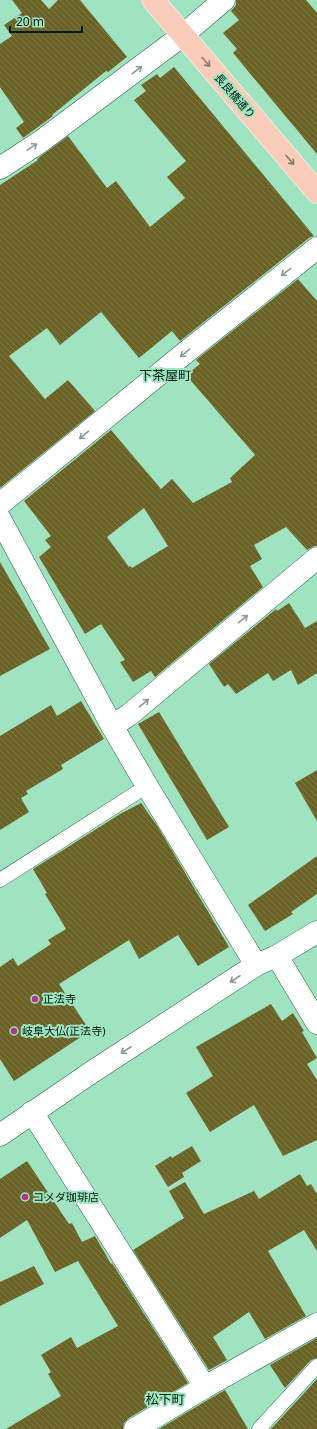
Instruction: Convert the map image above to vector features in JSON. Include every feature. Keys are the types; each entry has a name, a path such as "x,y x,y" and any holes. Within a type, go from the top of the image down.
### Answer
{"highway":[{"name":"長良橋通り","path":"153,0 317,192"}],"street":[{"path":"0,168 40,142 183,35 224,0"},
{"path":"0,504 185,353 317,248"},
{"path":"0,519 112,726 256,965"},
{"path":"112,726 135,710 317,558"},
{"path":"0,1135 32,1112 256,965 277,956 317,932"},
{"path":"277,956 317,1023"},
{"path":"32,1112 205,1387"},
{"path":"135,1429 205,1387 317,1324"}],"lane":[{"path":"0,880 147,786"},
{"path":"259,1429 317,1366"}],"building":[{"path":"12,0 41,0 49,9 58,0 80,0 127,57 108,72 106,71 52,115 53,116 23,138 16,128 24,122 0,87 0,44 12,36 4,25 22,13"},
{"path":"236,0 306,0 317,13 317,154 233,53 237,49 223,33 239,20 231,11 236,5"},
{"path":"174,67 314,236 309,238 180,341 172,331 139,358 101,312 60,345 47,328 9,356 45,399 68,380 95,411 0,488 0,185 38,160 37,159 68,136 107,188 116,181 150,227 185,198 167,177 186,161 134,100 146,91 141,85 157,74 160,78"},
{"path":"298,279 317,301 317,546 307,550 286,527 254,545 262,559 250,566 263,587 155,677 151,671 133,682 120,662 125,660 101,624 85,634 39,557 51,547 45,540 51,536 24,501 111,430 161,489 172,479 193,503 232,482 230,478 255,455 186,375 200,364 196,360","holes":["144,508 168,546 132,568 130,566 129,567 107,537"]},
{"path":"0,562 50,649 0,676"},
{"path":"289,603 305,628 317,621 317,673 298,685 291,670 273,681 268,673 236,694 228,684 224,687 209,664 276,609 277,611"},
{"path":"81,701 104,739 61,765 63,769 26,791 28,794 21,798 29,812 0,830 0,736 51,705 57,716"},
{"path":"159,712 229,827 207,840 138,724"},
{"path":"317,770 317,821 295,783"},
{"path":"141,803 158,827 229,947 198,966 178,935 139,959 129,940 59,984 90,1031 14,1081 0,1059 0,967 13,958 18,966 51,944 48,940 66,929 45,894 47,893 33,869 120,814"},
{"path":"317,856 317,894 291,912 293,914 265,931 248,905"},
{"path":"271,1004 282,1021 293,1013 304,1031 302,1032 317,1058 307,1064 317,1080 317,1140 283,1156 254,1105 210,1132 186,1093 213,1076 196,1047"},
{"path":"192,1146 201,1161 182,1173 184,1177 168,1187 155,1166"},
{"path":"27,1161 69,1224 72,1223 82,1242 95,1236 111,1264 112,1263 188,1383 129,1418 124,1423 123,1429 6,1429 61,1396 48,1374 51,1372 41,1355 71,1337 77,1348 118,1326 78,1261 55,1272 27,1220 0,1238 0,1179"},
{"path":"300,1174 307,1186 311,1184 317,1194 317,1251 304,1230 268,1251 306,1316 265,1339 249,1312 213,1337 227,1360 209,1370 133,1250 184,1218 169,1191 185,1182 204,1214 254,1191 259,1199"},
{"path":"34,1266 44,1284 0,1306 0,1282"},
{"path":"317,1338 317,1358 311,1360 285,1388 270,1365"},
{"path":"317,1379 317,1429 271,1429"},
{"path":"225,1390 248,1429 159,1429 211,1398"}],"place":[{"name":"正法寺","path":"35,999"},
{"name":"岐阜大仏(正法寺)","path":"14,1031"},
{"name":"コメダ珈琲店","path":"25,1197"}],"district":[{"name":"下茶屋町","path":"165,375"},
{"name":"松下町","path":"165,1399"}]}
